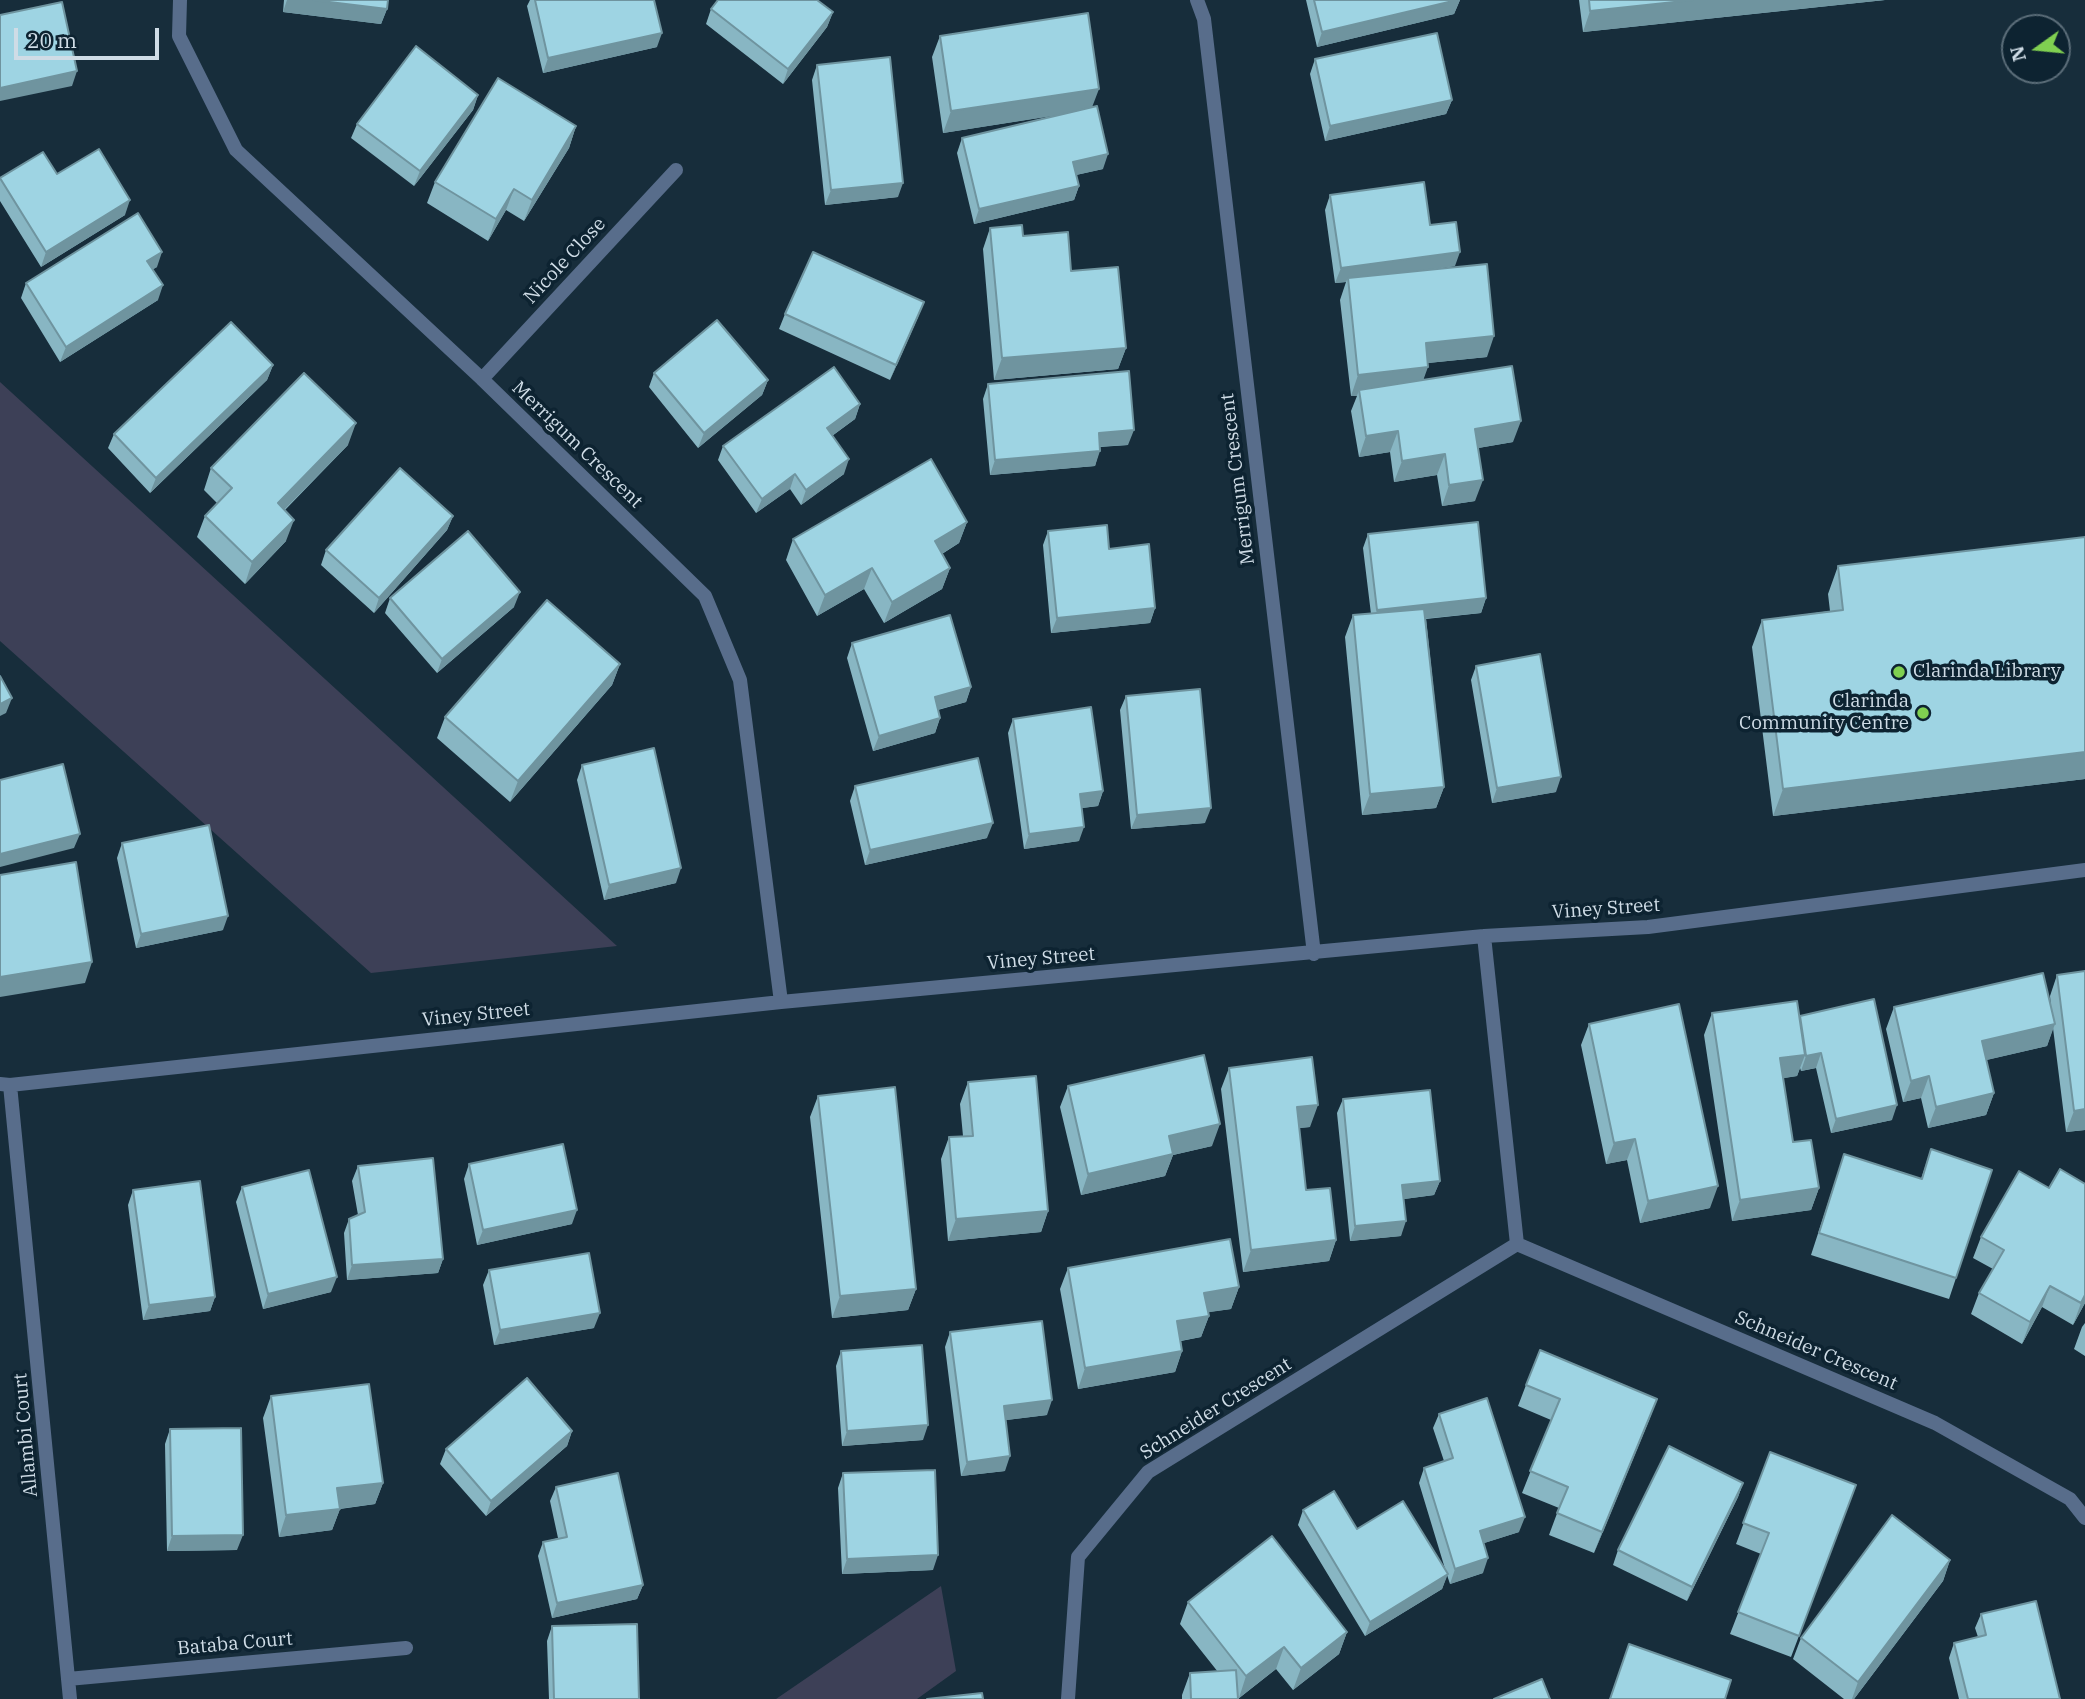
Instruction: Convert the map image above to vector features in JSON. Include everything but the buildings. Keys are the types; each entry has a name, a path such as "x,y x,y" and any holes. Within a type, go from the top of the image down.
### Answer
{"street":[{"name":"Merrigum Crescent","path":"180,0 178,36 236,150 482,379 705,596 740,680 781,1002"},
{"name":"Merrigum Crescent","path":"1197,0 1204,19 1314,954"},
{"name":"Nicole Close","path":"482,379 676,170"},
{"name":"Viney Street","path":"5,1084 781,1002 1485,936 1647,927 2085,870"},
{"path":"1485,936 1517,1244"},
{"name":"Allambi Court","path":"5,1084 70,1699"},
{"name":"Schneider Crescent","path":"1068,1699 1079,1557 1148,1472 1517,1244 1935,1423 2070,1499 2085,1518"},
{"name":"Bataba Court","path":"68,1679 406,1648"}],"shaded area":[{"path":"0,382 617,946 371,973 0,641"},
{"path":"941,1586 956,1671 917,1699 776,1699"}],"place":[{"name":"Clarinda Library","path":"1899,672"},
{"name":"Clarinda Community Centre","path":"1923,713"}]}
